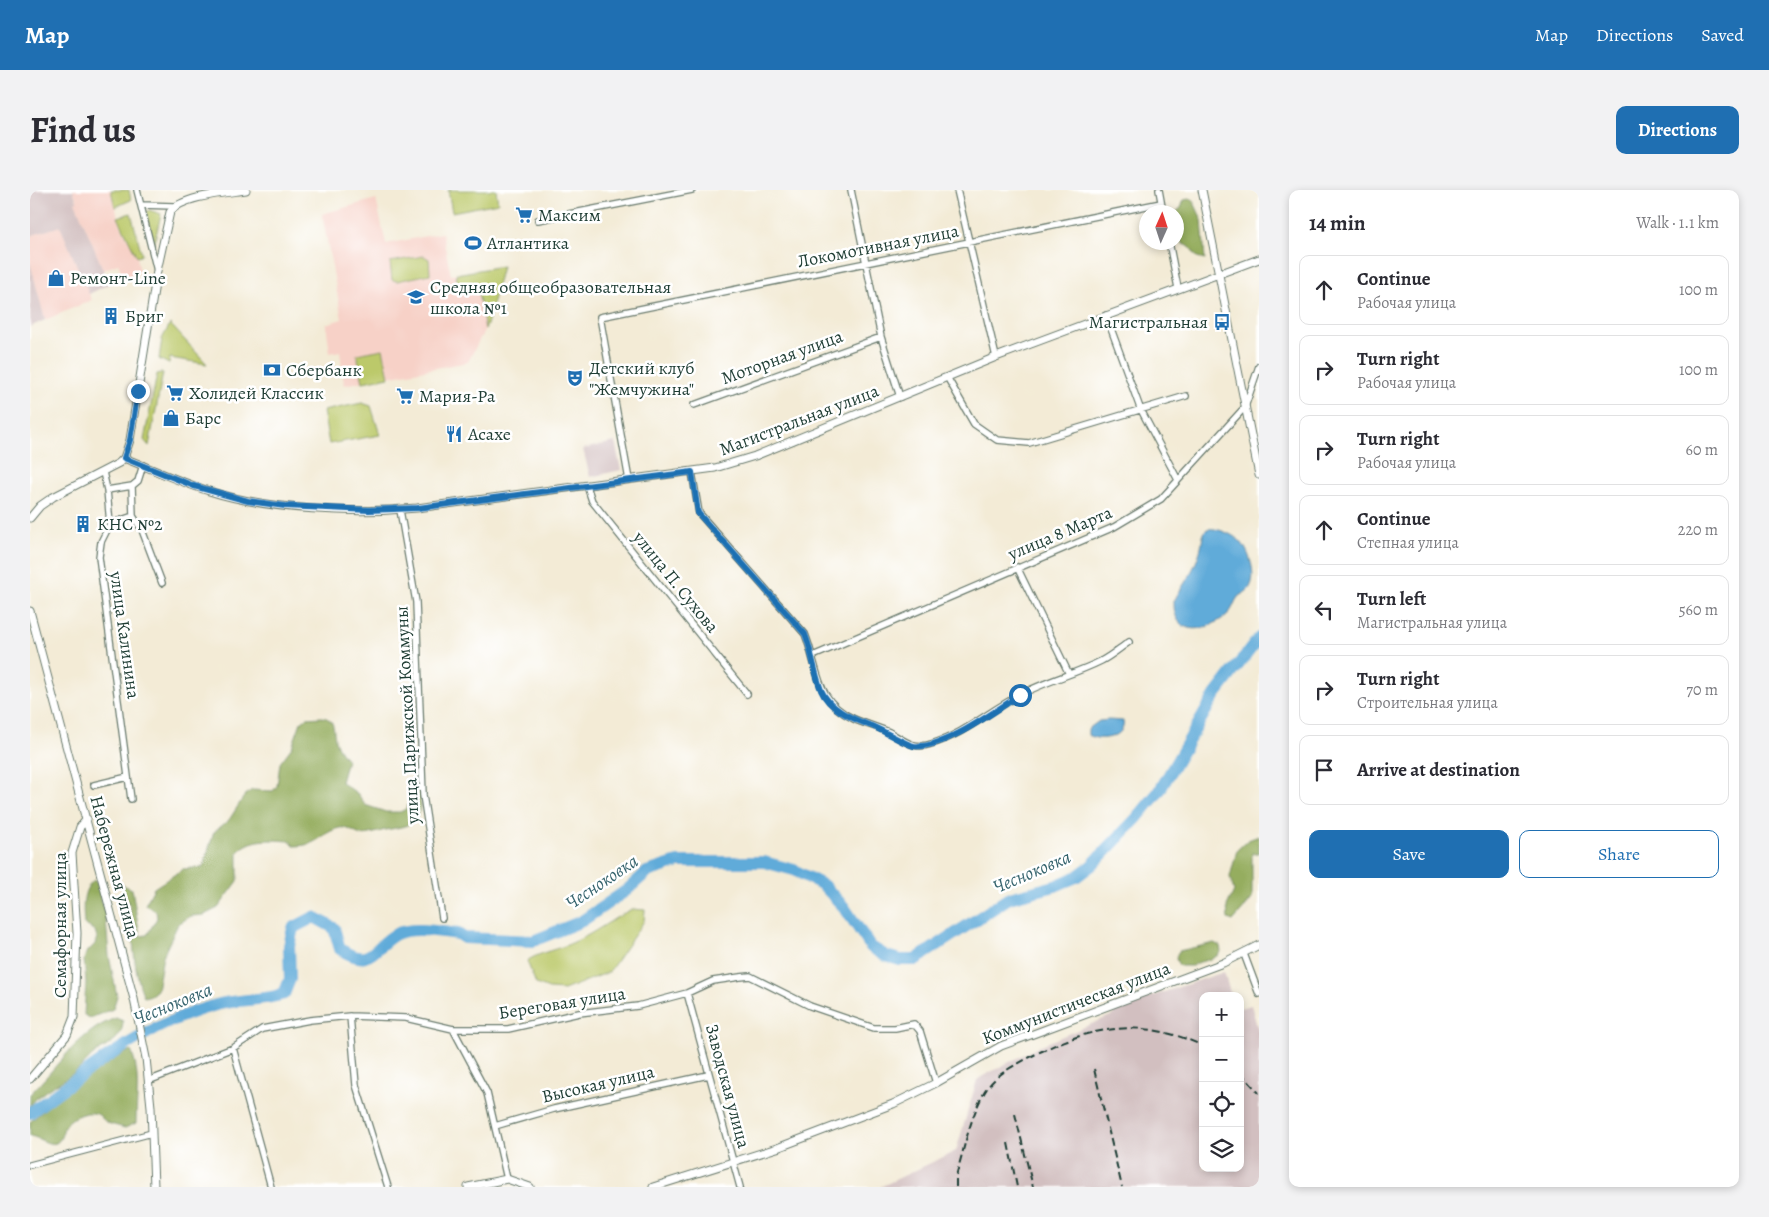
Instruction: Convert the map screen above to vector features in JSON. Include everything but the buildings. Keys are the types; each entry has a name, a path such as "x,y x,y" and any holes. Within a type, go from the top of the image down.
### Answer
{"street":[{"path":"137,190 157,270"},
{"path":"141,205 174,206 186,201 246,190"},
{"path":"538,220 692,190"},
{"path":"851,190 868,262 881,337 900,397"},
{"path":"957,190 968,244 996,357"},
{"path":"1159,190 1161,203"},
{"path":"1202,190 1259,475"},
{"name":"Локомотивная улица","path":"629,480 600,317 868,262 968,244 1161,203"},
{"path":"30,518 40,506 52,497 103,472 124,458 130,440 166,224 174,206"},
{"path":"1171,250 1178,288"},
{"name":"Магистральная улица","path":"124,458 194,486 248,501 285,506 400,510 715,468 755,456 996,357 1218,272 1259,259"},
{"path":"1106,315 1140,408 1178,480"},
{"name":"Моторная улица","path":"694,405 881,337"},
{"name":"улица 8 Марта","path":"813,656 1114,527 1162,499 1245,407 1259,366"},
{"path":"947,377 974,424 997,440 1029,443 1140,408 1186,396"},
{"path":"107,490 132,486 138,481 143,465"},
{"path":"103,472 107,490 110,524 133,516"},
{"path":"692,472 698,513 805,634 822,690 834,708 914,746 929,745 964,730 1020,695 1102,660 1129,642"},
{"path":"132,486 133,516 142,530 162,583"},
{"name":"улица П. Сухова","path":"587,486 592,501 747,694"},
{"name":"улица Парижской Коммуны","path":"400,510 416,602 423,795 442,918"},
{"name":"улица Калинина","path":"110,524 101,542 99,557 131,799"},
{"path":"1017,567 1069,674"},
{"name":"Набережная улица","path":"30,611 134,999 146,1058 154,1187"},
{"path":"94,785 128,777"},
{"name":"Семафорная улица","path":"30,1079 67,1035 74,1017 77,933 72,853 76,838 87,819"},
{"name":"Коммунистическая улица","path":"653,1187 733,1162 854,1119 936,1084 1001,1046 1244,954 1259,945"},
{"path":"1244,954 1259,994"},
{"name":"Береговая улица","path":"148,1081 234,1048 262,1029 310,1020 350,1016 406,1018 453,1029 508,1029 578,1012 638,1006 687,993 713,982 750,976 810,1006 874,1028 894,1028 914,1024 920,1031 936,1084"},
{"name":"Заводская улица","path":"687,993 708,1076 740,1187"},
{"path":"350,1016 356,1085 388,1187"},
{"path":"453,1029 484,1087 507,1179"},
{"path":"234,1048 271,1187"},
{"name":"Высокая улица","path":"495,1126 554,1109 708,1076"},
{"path":"30,1165 152,1133"},
{"path":"468,1187 507,1179 530,1187"}],"shaded area":[{"path":"30,190 73,190 77,201 75,202 109,284 89,294 60,226 30,236"},
{"path":"73,190 111,190 120,224 137,257 140,272 124,278 118,264 103,270 75,202 77,200"},
{"name":"Средняя общеобразовательная школа №1","path":"376,199 386,244 442,233 451,275 502,266 487,325 468,362 344,385 340,351 330,353 326,324 342,319 322,214"},
{"path":"60,226 92,300 45,320 30,262 30,236"},
{"path":"30,262 45,320 30,327"},
{"path":"615,442 621,470 590,477 583,449"},
{"path":"1224,972 1230,992 1199,992 1199,1172 1244,1172 1244,1007 1251,1005 1259,1033 1259,1187 880,1187 956,1151 977,1080 1044,1044 1115,1014 1113,1009"}],"green space":[{"path":"111,190 129,190 131,200 115,207"},
{"path":"448,190 496,190 498,203 452,212"},
{"path":"1184,200 1193,200 1202,220 1205,259 1197,257 1190,247 1184,244 1184,205 1182,205"},
{"path":"149,210 161,214 154,244 146,213"},
{"path":"131,213 142,255 137,257 118,217"},
{"path":"424,256 429,259 430,274 397,281 392,280 390,262"},
{"path":"502,266 485,329 476,282 458,285 456,274"},
{"path":"170,324 207,364 170,358 169,364 159,359 162,339"},
{"path":"383,349 389,377 363,382 357,354"},
{"path":"163,373 149,446 144,440 157,374"},
{"path":"362,403 371,406 380,435 329,444 323,411"},
{"path":"306,718 327,718 332,723 337,745 347,760 341,782 358,794 365,805 386,812 400,812 406,809 415,790 421,791 419,810 414,821 404,826 362,835 340,828 328,832 309,844 303,845 294,846 290,841 269,840 255,842 243,847 238,852 238,881 218,908 204,915 191,916 178,924 163,956 157,990 151,995 144,997 137,976 130,907 123,891 123,885 132,889 140,936 147,935 157,918 156,911 145,905 154,888 183,869 203,867 214,832 229,820 245,795 252,790 273,791 277,786 280,763 292,747 301,722"},
{"path":"1259,836 1259,853 1252,853 1252,899 1233,921 1228,919 1227,906 1234,891 1230,877 1237,850 1248,840"},
{"path":"94,880 99,884 100,897 105,909 109,956 117,996 113,1009 90,1018 84,1015 86,982 84,960 86,953 95,944 97,937 95,931 84,924 83,906 87,889"},
{"path":"632,909 645,910 644,921 609,972 564,990 549,989 536,984 527,961 582,938"},
{"path":"1214,943 1220,946 1221,952 1218,955 1192,966 1180,966 1177,962 1176,957 1179,951"},
{"path":"116,1018 123,1021 121,1032 115,1040 94,1054 77,1071 40,1095 30,1106 30,1094 69,1051 91,1032"},
{"path":"131,1051 137,1077 136,1123 125,1128 108,1123 97,1114 88,1113 79,1115 67,1123 60,1140 56,1143 53,1144 30,1136 30,1122 66,1090 124,1053"}],"water":[{"path":"1207,529 1215,529 1232,535 1243,544 1249,557 1253,578 1248,590 1238,597 1232,610 1224,618 1209,626 1194,629 1180,623 1175,614 1174,601 1198,558"},
{"path":"1099,721 1123,721 1123,727 1117,735 1099,738 1088,735 1088,729"}],"waterway":[{"name":"Чесноковка","path":"30,1113 118,1050 165,1024 190,1013 216,1005 284,994 290,979 289,946 293,928 314,917 334,928 340,949 359,957 371,954 396,934 410,930 458,934 464,938 533,941 582,921 627,890 647,872 678,862 764,862 794,870 823,885 844,907 871,947 886,956 900,960 915,960 1009,898 1055,886 1076,877 1092,865 1137,818 1160,790 1215,695 1259,638"}],"railway":[{"path":"956,1187 956,1176 977,1106 992,1082 1014,1066 1053,1046 1074,1038 1116,1029 1158,1031 1199,1044"},
{"path":"1094,1069 1122,1187"},
{"path":"1244,1076 1259,1093"},
{"path":"1015,1114 1033,1187"},
{"path":"1008,1143 1017,1187"}],"place":[{"name":"Максим","path":"524,215"},
{"name":"Атлантика","path":"473,243"},
{"name":"Ремонт-Line","path":"56,278"},
{"name":"Средняя общеобразовательная школа №1","path":"416,297"},
{"name":"Бриг","path":"111,316"},
{"name":"Магистральная","path":"1222,322"},
{"name":"Сбербанк","path":"272,370"},
{"name":"Детский клуб \"Жемчужина\"","path":"575,378"},
{"name":"Холидей Классик","path":"175,393"},
{"name":"Мария-Ра","path":"405,396"},
{"name":"Барс","path":"171,418"},
{"name":"Асахе","path":"454,434"},
{"name":"КНС №2","path":"83,524"}],"route":[{"path":"138,391 130,440 124,458 210,492 268,504 400,510 692,472 698,513 805,634 822,690 834,708 914,746 929,745 964,730 1020,695"}]}
